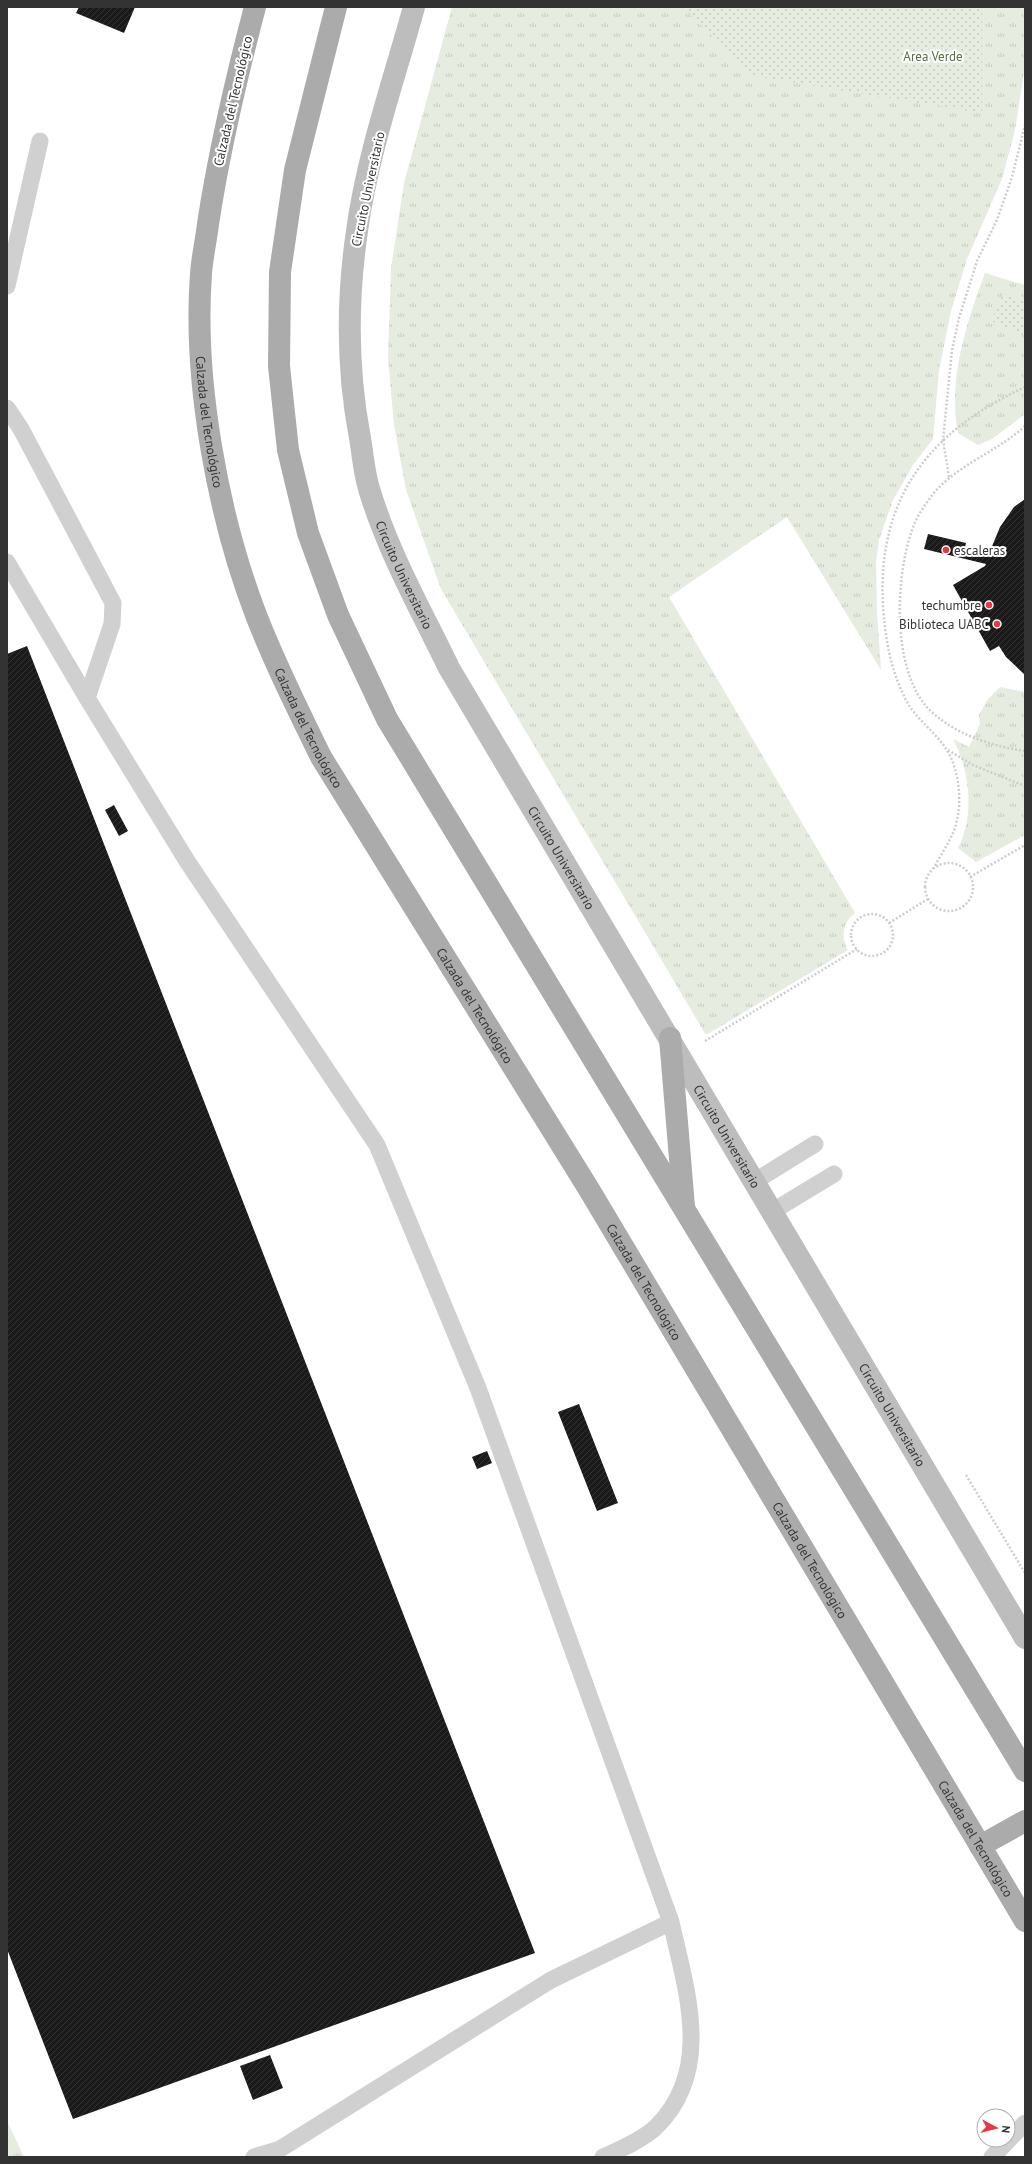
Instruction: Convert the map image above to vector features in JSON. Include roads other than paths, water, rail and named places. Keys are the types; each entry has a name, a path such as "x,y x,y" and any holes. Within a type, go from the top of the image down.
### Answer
{"main road":[{"name":"Calzada del Tecnológico","path":"255,7 215,180 201,275 201,355 212,454 229,532 255,614 283,681 321,757 590,1191 1025,1921"},
{"path":"336,7 295,170 280,272 278,366 288,450 308,533 338,616 387,719 1025,1771"},
{"path":"670,1038 685,1212"},
{"path":"980,1846 1025,1821"}],"street":[{"name":"Circuito Universitario","path":"414,7 371,163 357,231 352,292 350,360 357,421 369,490 390,550 450,668 1025,1638"}],"lane":[{"path":"7,286 40,141"},
{"path":"7,408 22,429 112,602 112,624 87,698"},
{"path":"7,562 87,698 187,861 376,1145 478,1388 671,1922 688,1999 693,2031 688,2071 677,2100 656,2128 622,2149 603,2157"},
{"path":"755,1181 816,1144"},
{"path":"773,1211 834,1174"},
{"path":"254,2157 280,2149 551,1980 671,1922"},
{"path":"992,2157 1025,2123"}],"place":[{"name":"escaleras","path":"946,550"},
{"name":"techumbre","path":"989,605"},
{"name":"Biblioteca UABC","path":"997,624"}],"park label":[{"name":"Area Verde","path":"933,56"}]}
